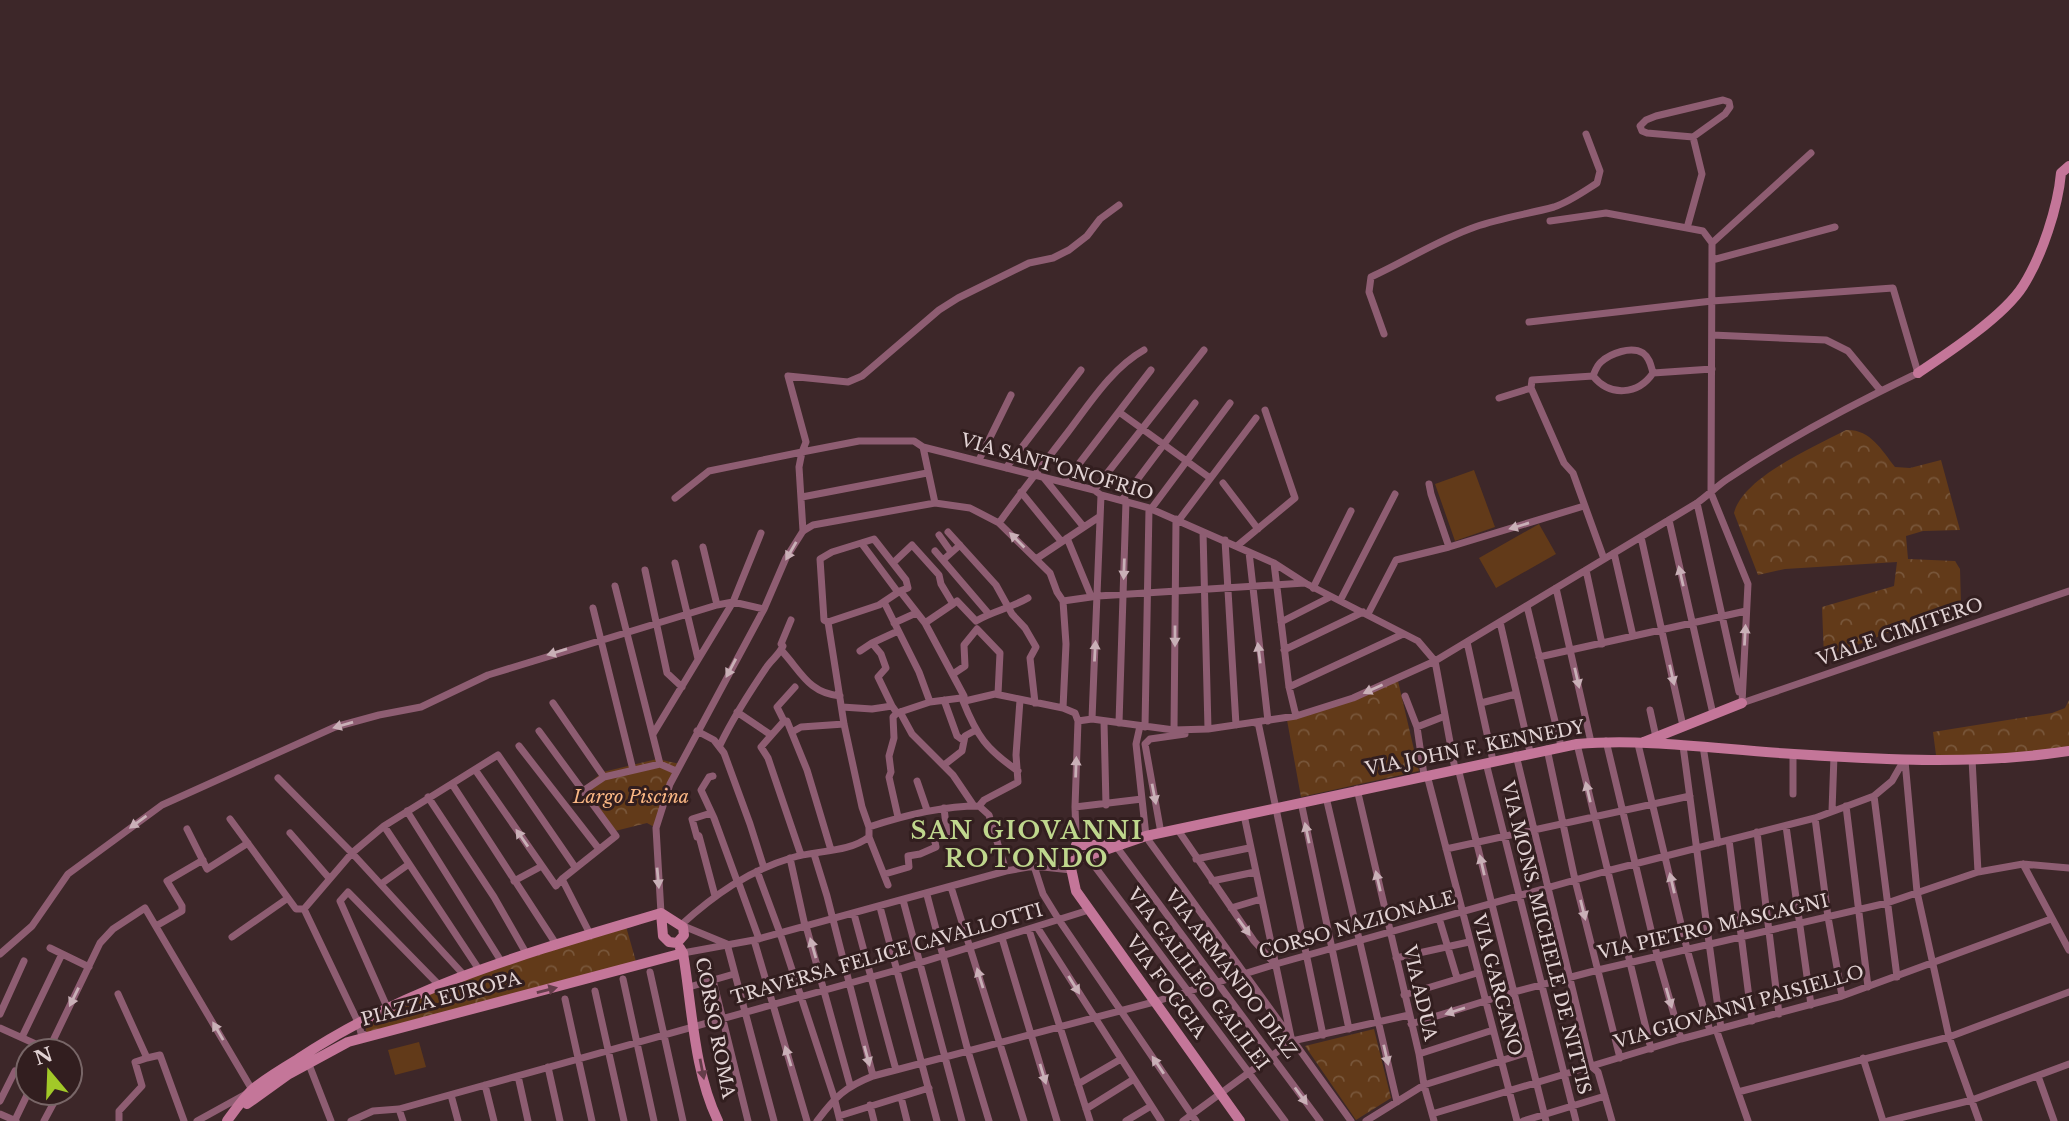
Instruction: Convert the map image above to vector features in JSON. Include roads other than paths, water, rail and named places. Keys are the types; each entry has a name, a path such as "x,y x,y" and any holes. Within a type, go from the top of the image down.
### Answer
{"main road":[{"path":"1918,373 1977,330 2023,286 2040,250 2055,205 2061,173 2069,166"},
{"path":"1638,744 1742,703"},
{"name":"VIA JOHN F. KENNEDY","path":"1078,862 1147,836 1546,748 1577,744 1606,741 1905,760 2018,759 2069,751"},
{"path":"1076,845 1116,846"},
{"name":"VIA FOGGIA","path":"1078,862 1076,891 1240,1121"},
{"path":"661,912 679,924 684,935 678,946 665,939 661,912"},
{"name":"PIAZZA EUROPA","path":"254,1093 348,1036 358,1022 438,984 478,968 661,912"},
{"path":"663,931 668,924 679,924"},
{"name":"PIAZZA EUROPA","path":"227,1121 254,1093 313,1049 348,1036 366,1036 670,957 678,946"},
{"name":"CORSO ROMA","path":"678,946 689,987 710,1105 718,1121"}],"street":[{"path":"1729,102 1730,107 1726,114 1693,137 1647,133 1642,131 1640,126 1656,116 1708,103 1729,102"},
{"path":"1384,334 1368,292 1371,277 1440,241 1473,228 1506,216 1555,206 1580,195 1597,183 1600,171 1586,134"},
{"path":"1687,228 1702,174 1693,137"},
{"path":"1712,243 1811,153"},
{"path":"803,531 803,497 799,467 806,442 788,376 848,382 862,376 939,310 1029,262 1053,258 1069,250 1087,236 1100,219 1119,205"},
{"path":"1550,221 1606,213 1703,231 1712,243 1711,493 1748,584 1742,703"},
{"path":"1712,260 1835,227"},
{"path":"1078,722 1092,719 1174,730 1208,729 1296,716 1353,698 1435,661 1697,503 1725,481 1881,391 1918,373 1893,288 1712,301 1529,322"},
{"path":"1712,335 1826,340 1848,351 1881,391"},
{"path":"999,523 1021,492 1039,476 1128,359 1144,349"},
{"path":"1092,719 1099,517 1097,493 1142,429 1204,350"},
{"path":"1593,376 1598,363 1628,350 1642,352 1649,360 1653,373"},
{"path":"1653,373 1712,369"},
{"path":"1006,468 1081,370"},
{"path":"1065,482 1151,370"},
{"path":"1593,376 1601,386 1617,391 1637,388 1647,382 1653,373"},
{"path":"1593,376 1532,380 1531,388 1563,463 1573,473 1604,559"},
{"path":"1499,398 1531,388"},
{"path":"979,460 1011,395"},
{"path":"1119,723 1124,501 1195,402"},
{"path":"1230,403 1150,508 1143,726 1136,744 1147,836 1351,1121"},
{"path":"1237,546 1295,498 1265,410"},
{"path":"1119,412 1210,478"},
{"path":"1174,730 1178,520 1256,418"},
{"name":"VIA SANT'ONOFRIO","path":"675,498 709,471 859,441 914,441 923,447 1065,482 1150,508 1274,563 1313,588 1418,641 1435,661"},
{"path":"923,447 934,503"},
{"path":"803,497 927,473"},
{"path":"1039,476 1083,526"},
{"path":"1223,483 1258,528"},
{"path":"1430,484 1450,547"},
{"path":"1021,492 1064,539 1095,596"},
{"path":"1340,601 1395,494"},
{"path":"661,912 656,828 676,771 764,609 786,558 803,531 813,525 934,503 970,508 999,523 1050,573 1063,601 1066,644 1063,708"},
{"path":"1697,503 1742,703"},
{"path":"1284,650 1365,613 1396,560 1450,547 1584,506"},
{"path":"1313,588 1351,511"},
{"path":"1035,559 1099,517"},
{"path":"1669,520 1713,714"},
{"path":"948,532 996,585 1035,647 1030,658 1035,703"},
{"path":"1203,532 1208,729"},
{"path":"653,734 733,602 761,533"},
{"path":"939,534 951,552"},
{"path":"1641,537 1683,726"},
{"path":"826,621 868,610 908,588 874,539 832,552 820,559 826,621 844,724 869,827 869,837 888,885"},
{"path":"1225,540 1236,725"},
{"path":"862,544 925,623 964,696 962,699 974,731 999,758 1018,771"},
{"path":"893,563 912,545 939,575 941,584 953,604"},
{"path":"939,575 951,552 960,545"},
{"path":"704,547 717,605"},
{"path":"934,551 988,613"},
{"path":"1249,552 1268,721"},
{"path":"1614,553 1633,636"},
{"path":"675,562 698,660"},
{"path":"1274,563 1289,687 1296,716"},
{"path":"645,570 667,673 682,687"},
{"path":"1586,570 1602,644"},
{"path":"1063,601 1095,596 1305,583"},
{"path":"615,586 660,764"},
{"path":"1556,588 1591,743"},
{"name":"VIALE CIMITERO","path":"1742,703 2069,592"},
{"path":"1281,622 1330,597"},
{"path":"953,674 965,666 964,645 988,613 1028,598"},
{"path":"925,623 957,601 1000,653 998,694"},
{"path":"0,954 32,926 68,874 162,805 334,727 379,715 421,708 488,675 717,605 733,602 764,609"},
{"path":"884,602 919,672 930,702"},
{"path":"1527,606 1561,746"},
{"path":"593,608 633,770"},
{"path":"1539,657 1746,611"},
{"path":"860,651 916,613"},
{"path":"791,620 781,645 800,672 798,683 777,707 792,732 807,770 831,850"},
{"path":"1500,622 1530,752"},
{"path":"1289,687 1403,634"},
{"name":"VIA MONS. MICHELE DE NITTIS","path":"1467,642 1481,703 1504,837 1576,1121"},
{"path":"872,643 881,654 886,668 878,677 912,734 944,765 977,806 989,815 1006,871"},
{"path":"720,745 737,712 766,668 782,650"},
{"path":"1435,661 1457,768 1545,1118"},
{"path":"798,683 823,693 840,696"},
{"path":"678,946 727,944 757,939 927,895 1006,871 1078,862 1075,807 1078,722 1074,713 1063,708 998,694 930,702 896,710 842,707"},
{"path":"1481,703 1516,694"},
{"name":"VIA GARGANO","path":"1405,696 1417,727 1426,775 1517,1121"},
{"path":"944,700 957,736 964,741"},
{"path":"869,827 927,810 977,806 1015,785 1019,778 1016,755 1020,700"},
{"path":"553,704 604,777"},
{"path":"896,710 893,718 894,738 889,756 891,772 888,777 898,817"},
{"path":"1650,710 1656,737"},
{"path":"737,712 771,736"},
{"path":"1417,727 1445,716"},
{"path":"785,721 761,747 768,758 801,855"},
{"path":"1104,722 1106,804"},
{"path":"1258,722 1323,1035"},
{"path":"1161,833 1145,744 1150,740 1258,722"},
{"path":"792,732 801,727 844,724"},
{"path":"475,771 556,886 575,867 616,836 539,731"},
{"path":"697,731 720,745 747,815 760,869 839,1118 870,1105 929,1088"},
{"path":"944,765 962,751 965,737 974,731"},
{"path":"1606,741 1657,955 1681,1039"},
{"path":"1577,744 1651,1049"},
{"path":"1638,744 1687,949 1748,1121"},
{"path":"519,746 599,849"},
{"path":"1683,746 1712,942 1716,1029"},
{"path":"1703,746 1718,843"},
{"path":"1546,748 1620,1058"},
{"path":"1793,754 1793,794"},
{"path":"304,909 352,853 384,826 498,755 575,867"},
{"path":"1516,755 1591,1066 1598,1072 1612,1121"},
{"path":"1832,811 1834,756"},
{"path":"1972,759 1978,872"},
{"path":"1905,760 1917,892 1949,1037 1979,1121"},
{"name":"CORSO NAZIONALE","path":"817,1121 834,1097 850,1085 873,1076 1154,1002 1275,964 1546,887 1815,818 1874,796 1892,781 1905,760"},
{"path":"583,791 604,777 660,764 676,771"},
{"path":"713,776 701,790 757,939 807,1121"},
{"path":"278,778 352,853 463,974"},
{"path":"917,781 927,810"},
{"path":"452,784 556,944"},
{"name":"VIA ADUA","path":"1357,789 1433,1118"},
{"path":"1446,849 1690,796"},
{"path":"1874,796 1897,977"},
{"path":"428,797 494,898 526,953"},
{"path":"1326,797 1397,1102"},
{"path":"1075,807 1142,799"},
{"path":"1301,802 1349,1029"},
{"path":"1846,806 1868,987"},
{"path":"885,874 909,867 908,856 920,854 936,846 934,837 947,834 944,808"},
{"path":"407,811 501,961"},
{"path":"711,813 692,819 715,896"},
{"path":"1244,815 1292,1041"},
{"path":"1815,818 1842,996"},
{"path":"230,819 296,909 304,909"},
{"path":"384,826 478,968"},
{"path":"1786,826 1811,1005"},
{"path":"187,829 207,869 248,843"},
{"path":"1178,830 1231,908 1275,964"},
{"path":"1757,832 1779,1014"},
{"path":"290,833 329,878"},
{"path":"727,944 679,924 737,881 760,869 801,855 852,846 869,837"},
{"path":"1729,840 1752,1021"},
{"name":"VIA ARMANDO DIAZ","path":"1116,846 1320,1121"},
{"path":"1196,859 1250,848"},
{"path":"814,854 873,1076"},
{"path":"790,858 850,1085"},
{"path":"156,926 182,911 182,906 167,881 203,860"},
{"name":"VIA GALILEO GALILEI","path":"1078,862 1188,992 1285,1121"},
{"path":"381,884 410,864"},
{"path":"2023,864 2069,950"},
{"name":"VIA PIETRO MASCAGNI","path":"1411,1024 1514,992 1628,962 1887,903 1978,872 2023,864 2069,867"},
{"path":"514,881 541,866"},
{"path":"1034,866 1043,894 1059,920 1194,1118"},
{"path":"1212,881 1255,872"},
{"path":"562,879 590,934"},
{"path":"951,887 1024,1121"},
{"path":"387,1007 340,901 348,892 438,984"},
{"path":"927,895 989,1121"},
{"path":"232,937 288,898"},
{"path":"1231,908 1261,899"},
{"path":"903,901 962,1121"},
{"path":"880,907 937,1121"},
{"path":"54,1037 100,943 113,929 145,908 254,1093 200,1119"},
{"path":"304,909 361,1033 366,1036"},
{"name":"TRAVERSA FELICE CAVALLOTTI","path":"548,1067 897,970 1090,909"},
{"path":"854,914 896,1070"},
{"path":"1439,918 1457,978"},
{"name":"VIA GIOVANNI PAISIELLO","path":"1433,1118 1681,1039 1842,996 2051,919"},
{"path":"1037,927 1161,1121"},
{"path":"1029,930 1090,1121"},
{"path":"1002,938 1057,1121"},
{"path":"1395,958 1469,942"},
{"path":"727,944 774,1121"},
{"path":"50,947 89,967"},
{"path":"0,1028 22,1037 62,954"},
{"path":"0,1014 24,961"},
{"path":"650,972 683,1121"},
{"path":"1404,995 1477,973"},
{"path":"689,987 734,974"},
{"path":"623,979 654,1121"},
{"path":"713,980 748,1121"},
{"path":"595,991 624,1121"},
{"path":"1738,1092 1949,1037 2069,992"},
{"path":"118,994 146,1058"},
{"path":"565,999 592,1121"},
{"path":"1183,1121 1194,1118 1292,1041 1409,1015"},
{"path":"1419,1054 1493,1030"},
{"path":"313,1049 308,1062 331,1121"},
{"path":"1367,1121 1424,1085 1529,1052"},
{"path":"119,1121 119,1111 142,1086 135,1062 160,1055 184,1121"},
{"path":"1863,1058 1886,1121 1972,1100 2069,1064"},
{"path":"1078,1084 1121,1059"},
{"path":"351,1121 373,1111 399,1109 548,1067 560,1121"},
{"path":"0,1101 14,1073"},
{"path":"518,1076 528,1121"},
{"path":"2038,1076 2054,1121"},
{"path":"1086,1109 1134,1079"},
{"path":"485,1085 494,1121"},
{"path":"451,1095 458,1121"},
{"path":"1523,1121 1545,1118 1572,1105 1605,1096"},
{"path":"901,1097 907,1121"},
{"path":"870,1105 874,1121"},
{"path":"1126,1121 1151,1106"},
{"path":"399,1109 403,1121"},
{"path":"0,1114 16,1121"},
{"path":"200,1119 218,1117 227,1121"}],"district":[{"name":"SAN GIOVANNI ROTONDO","path":"1027,845"}],"park label":[{"name":"Largo Piscina","path":"631,797"}]}
